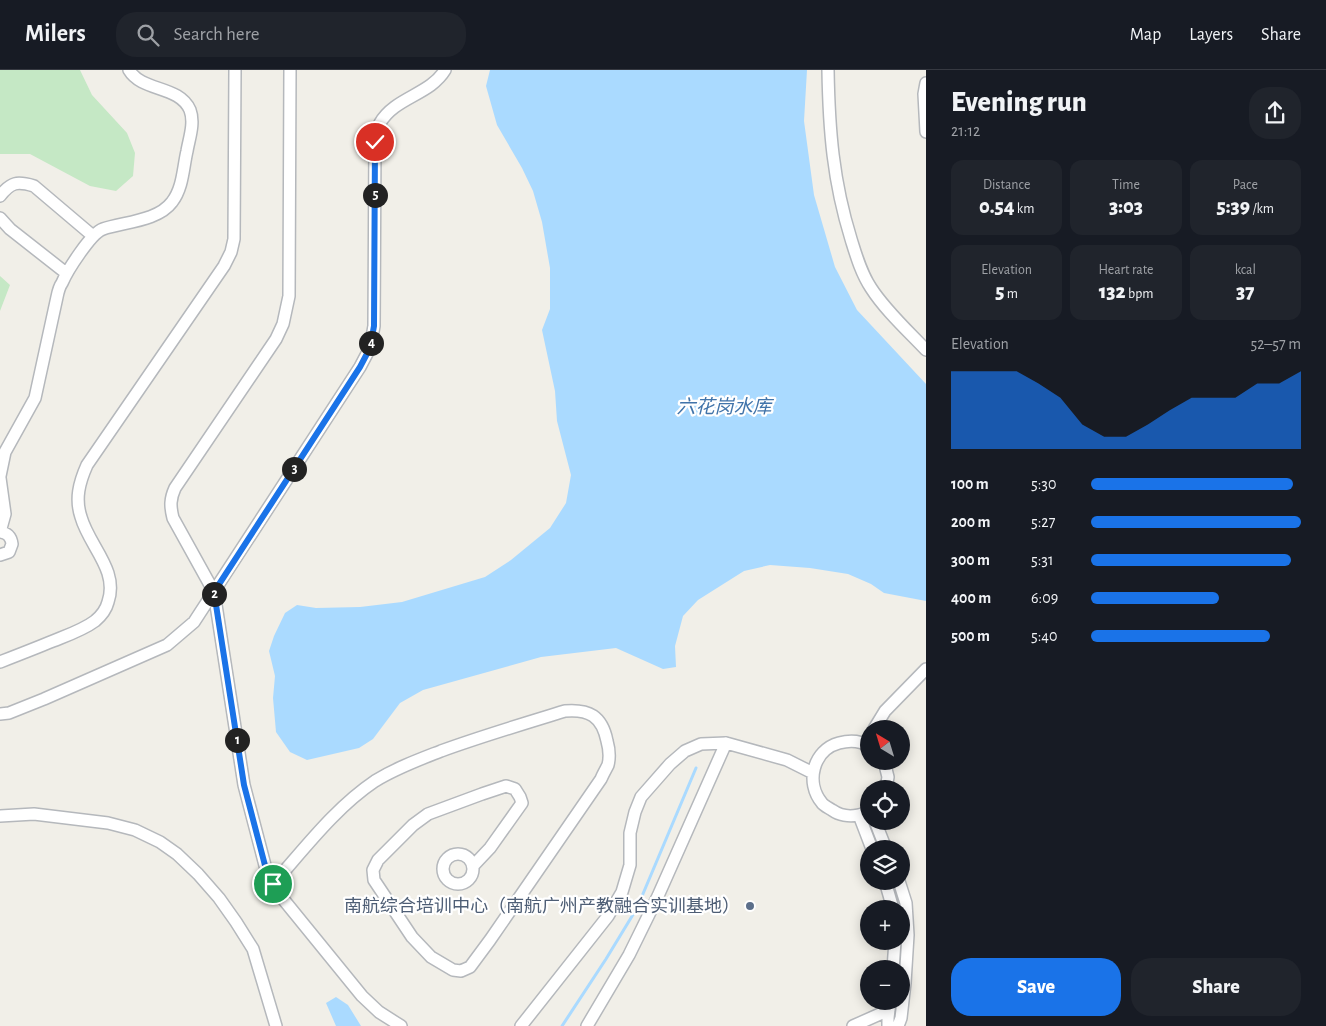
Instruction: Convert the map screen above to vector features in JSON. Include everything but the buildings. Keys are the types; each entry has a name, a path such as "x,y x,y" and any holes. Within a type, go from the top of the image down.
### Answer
{"street":[{"path":"0,555 8,552 12,544 10,537 4,532 0,532 5,514 0,477 5,452 35,398 60,285 66,273 94,236 101,230 150,217 171,204 178,192 192,126 191,111 184,102 171,93 140,82 129,70"},
{"path":"0,662 81,630 96,620 106,609 110,597 111,583 106,568 81,519 78,506 80,478 224,266 231,252 234,240 235,70"},
{"path":"290,70 288,296 283,324 276,339 175,488 170,498 170,507 173,518 214,592 244,785 267,873 279,894 362,996 379,1012 401,1026"},
{"path":"0,714 9,713 36,703 167,645 194,622 360,367 370,348 374,326 375,142 380,124 388,113 399,104 431,85 445,70"},
{"path":"828,70 829,122 834,170 843,213 857,260 871,287 898,321 926,350"},
{"path":"926,83 924,94 926,132"},
{"path":"0,196 5,189 15,183 22,182 34,186 94,236"},
{"path":"0,218 10,229 66,273"},
{"path":"880,720 886,710 926,669"},
{"path":"273,884 330,819 368,787 397,768 480,737 565,711 578,710 597,718 606,736 609,750 608,764 601,779 470,967 462,971 453,970 431,957 412,937 374,880 373,870 378,860 413,825 428,814 506,786 514,789 522,803 490,848 473,866"},
{"path":"860,742 847,740 832,745 822,753 816,762 813,773 814,788 822,804 838,814 850,816 860,814"},
{"path":"521,1026 608,916 622,892 630,865 630,833 635,812 641,797 670,764 686,751 701,744 726,744 787,760 813,773"},
{"path":"587,1026 633,947 726,744"},
{"path":"0,816 34,814 108,822 135,830 160,842 177,854 219,898 253,949 276,1026"},
{"path":"898,1026 901,1018 905,983 908,935 906,903 902,890"},
{"path":"853,1026 882,1010"},
{"path":"888,1026 889,1010"}],"green space":[{"path":"0,70 80,70 92,95 127,133 135,153 133,176 116,191 90,186 30,154 0,154"},
{"path":"0,276 10,285 0,311"}],"water":[{"name":"六花岗水库","path":"490,70 807,70 804,121 814,195 835,267 857,310 926,384 926,601 884,593 871,584 848,574 810,568 770,565 744,571 698,600 683,616 675,646 676,667 663,669 616,648 541,657 423,690 400,703 373,739 359,748 307,760 290,752 276,732 273,698 275,676 269,651 285,613 297,605 316,608 360,607 402,602 485,577 511,560 550,528 566,503 571,475 557,421 555,391 542,330 550,309 550,268 542,222 533,191 497,125 486,86"},
{"path":"336,997 348,1005 361,1026 336,1026 326,1003"}],"waterway":[{"path":"562,1026 637,908 696,768"}],"place":[{"name":"南航综合培训中心（南航广州产教融合实训基地）","path":"750,906"}],"route":[{"path":"273,884 267,873 244,785 214,592 360,367 370,348 374,326 375,142"}]}
